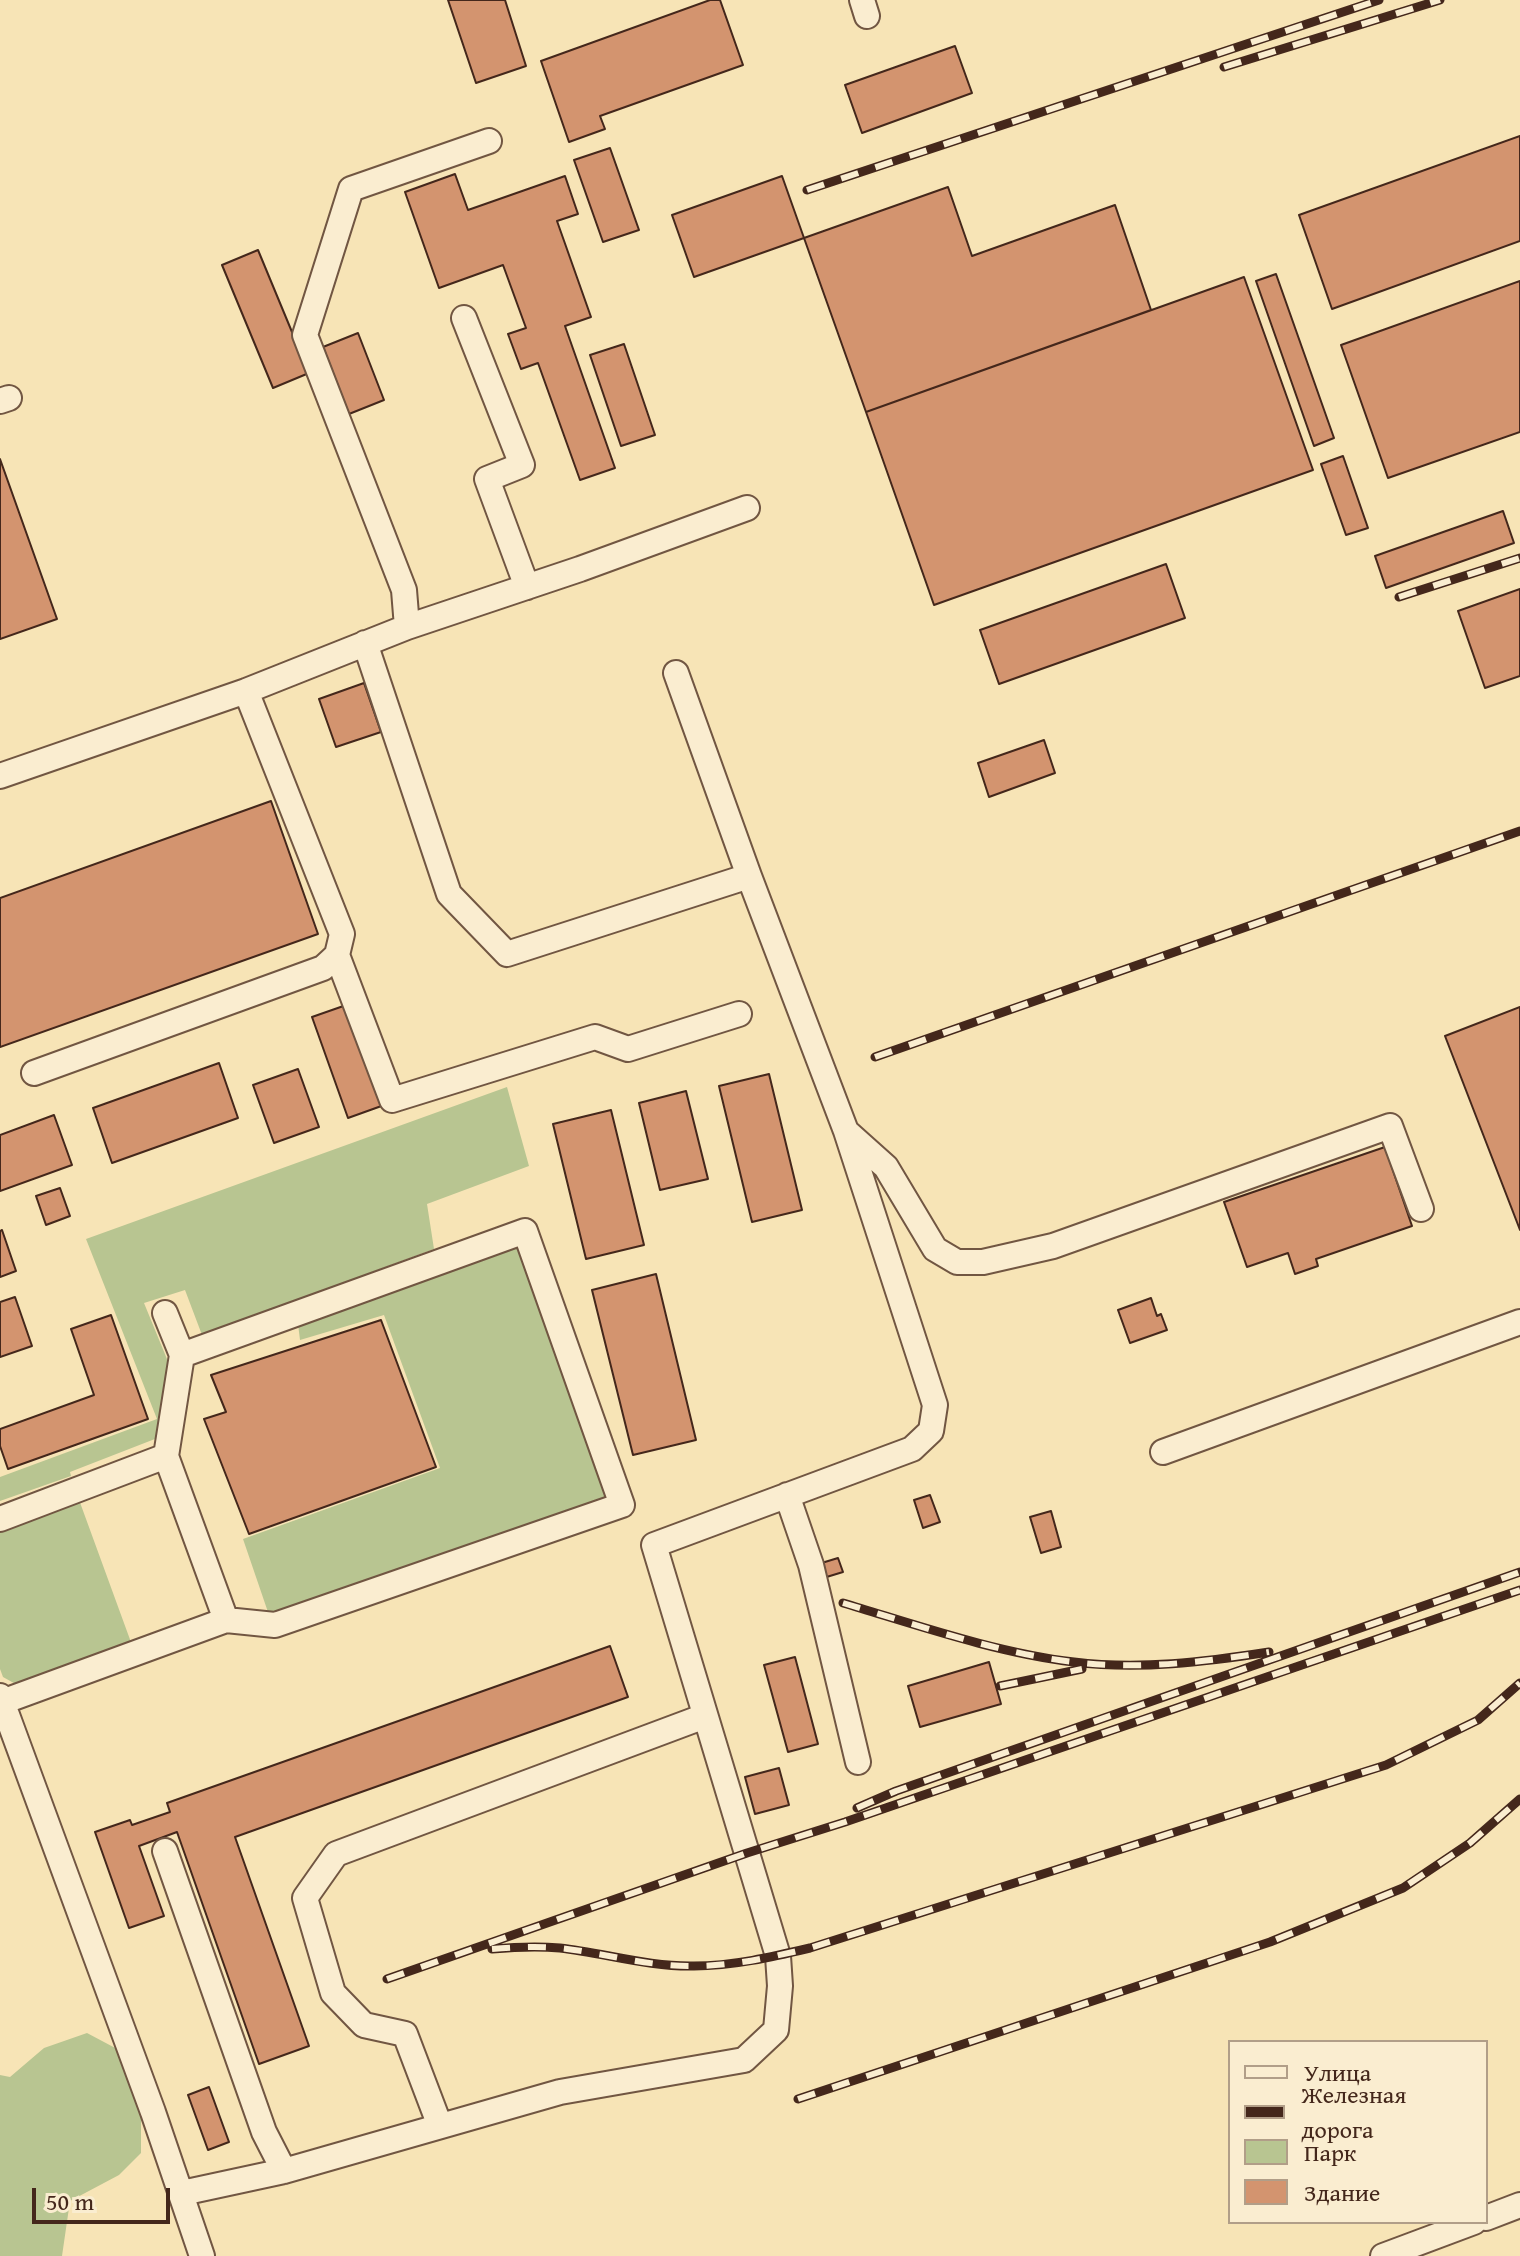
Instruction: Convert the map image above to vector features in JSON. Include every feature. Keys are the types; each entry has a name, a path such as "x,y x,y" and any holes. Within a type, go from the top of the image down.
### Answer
{"street":[{"path":"407,627 404,590 305,335 351,189 489,141"},
{"path":"464,318 522,465 487,479 527,587"},
{"path":"0,776 246,691 407,627 747,508"},
{"path":"365,643 449,894 507,954 749,876"},
{"path":"182,2193 284,2171 560,2092 744,2060 776,2030 780,1986 778,1956 654,1545 912,1449 931,1431 935,1405 846,1131 676,673"},
{"path":"34,1073 323,968 337,955 342,934 246,691"},
{"path":"337,955 392,1100 595,1037 628,1049 739,1014"},
{"path":"846,1131 886,1167 935,1249 957,1262 983,1262 1053,1246 1390,1126 1421,1209"},
{"path":"182,1355 525,1231 622,1505 275,1625 226,1620 1,1699 182,2193 202,2256"},
{"path":"165,1313 182,1355 166,1456 226,1620"},
{"path":"1163,1452 1520,1322"},
{"path":"0,1519 166,1456"},
{"path":"787,1495 811,1565 858,1762"},
{"path":"440,2126 405,2034 364,2025 333,1993 305,1898 336,1854 705,1716"},
{"path":"165,1851 264,2132 284,2171"},
{"path":"1488,2217 1520,2205"},
{"path":"1383,2256 1469,2224"}],"green space":[{"path":"507,1087 529,1166 427,1204 434,1249 202,1335 185,1290 144,1303 169,1364 160,1437 70,1472 71,1476 0,1501 0,1477 157,1419 86,1239"},
{"path":"523,1244 610,1499 270,1618 243,1539 440,1468 384,1315 300,1340 298,1324"},
{"path":"78,1497 132,1645 21,1687 3,1677 0,1669 0,1525"},
{"path":"87,2033 119,2050 141,2113 141,2153 119,2175 70,2201 62,2256 0,2256 0,2075 10,2077 44,2048"}],"building":[{"path":"448,0 505,0 526,66 476,83"},
{"path":"710,0 720,0 743,65 600,116 605,129 569,142 541,61"},
{"path":"955,46 972,93 862,133 845,85"},
{"path":"1520,136 1520,241 1332,309 1299,215"},
{"path":"610,148 639,230 603,242 574,160"},
{"path":"455,174 468,210 565,176 578,214 557,221 591,317 565,326 615,468 580,480 538,363 521,369 508,334 526,328 503,265 439,288 405,192"},
{"path":"782,176 804,238 694,277 672,215"},
{"path":"948,187 972,256 1115,205 1151,310 866,412 804,238"},
{"path":"258,250 309,373 273,388 222,265"},
{"path":"1276,274 1334,438 1314,446 1256,281"},
{"path":"1244,277 1313,470 934,605 866,412"},
{"path":"1520,281 1520,432 1388,478 1341,345"},
{"path":"358,333 384,400 349,414 323,347"},
{"path":"624,344 655,435 621,446 590,355"},
{"path":"1343,456 1368,528 1346,535 1321,464"},
{"path":"0,459 57,619 0,639"},
{"path":"1503,511 1514,543 1386,588 1375,556"},
{"path":"1166,564 1185,618 999,684 980,630"},
{"path":"1520,589 1520,676 1485,688 1458,611"},
{"path":"364,683 381,732 336,747 319,699"},
{"path":"1044,740 1055,773 989,797 978,763"},
{"path":"271,801 318,934 0,1047 0,898"},
{"path":"352,1003 387,1104 348,1118 312,1017"},
{"path":"1520,1007 1520,1230 1445,1036"},
{"path":"219,1063 238,1118 112,1163 93,1108"},
{"path":"298,1069 319,1127 274,1143 253,1085"},
{"path":"769,1074 802,1210 752,1222 719,1086"},
{"path":"686,1091 708,1179 660,1190 639,1103"},
{"path":"611,1110 644,1245 586,1259 553,1124"},
{"path":"54,1115 72,1165 0,1191 0,1135"},
{"path":"1385,1147 1412,1226 1316,1259 1318,1266 1295,1274 1288,1253 1247,1267 1224,1202"},
{"path":"60,1188 70,1216 46,1225 36,1196"},
{"path":"0,1231 16,1271 0,1277"},
{"path":"656,1274 696,1440 633,1455 592,1290"},
{"path":"15,1297 32,1346 0,1357 0,1302"},
{"path":"1151,1298 1157,1316 1161,1314 1167,1330 1130,1343 1118,1310"},
{"path":"111,1315 148,1419 8,1469 0,1446 0,1429 94,1395 71,1329"},
{"path":"381,1320 436,1467 249,1534 204,1419 226,1412 211,1375"},
{"path":"930,1495 940,1522 923,1528 914,1500"},
{"path":"1051,1511 1061,1547 1041,1553 1030,1517"},
{"path":"838,1558 843,1572 820,1579 815,1565"},
{"path":"610,1646 628,1697 235,1837 309,2046 259,2064 177,1832 139,1846 164,1916 129,1928 95,1832 130,1820 132,1825 170,1812 167,1803"},
{"path":"795,1657 818,1744 788,1752 764,1665"},
{"path":"989,1662 1001,1704 920,1727 908,1686"},
{"path":"779,1768 789,1805 755,1814 745,1777"},
{"path":"209,2087 229,2142 208,2150 188,2095"}],"railway":[{"path":"807,190 1379,0"},
{"path":"1224,67 1440,0"},
{"path":"1399,597 1520,558"},
{"path":"875,1057 1520,831"},
{"path":"857,1808 896,1791 1520,1572"},
{"path":"387,1979 1520,1590"},
{"path":"843,1603 987,1645 1074,1662 1172,1664 1269,1652"},
{"path":"1000,1686 1082,1669"},
{"path":"492,1949 560,1948 643,1962 709,1966 810,1948 1386,1765 1478,1720 1520,1683"},
{"path":"798,2099 1270,1942 1403,1888 1470,1843 1520,1799"}]}
